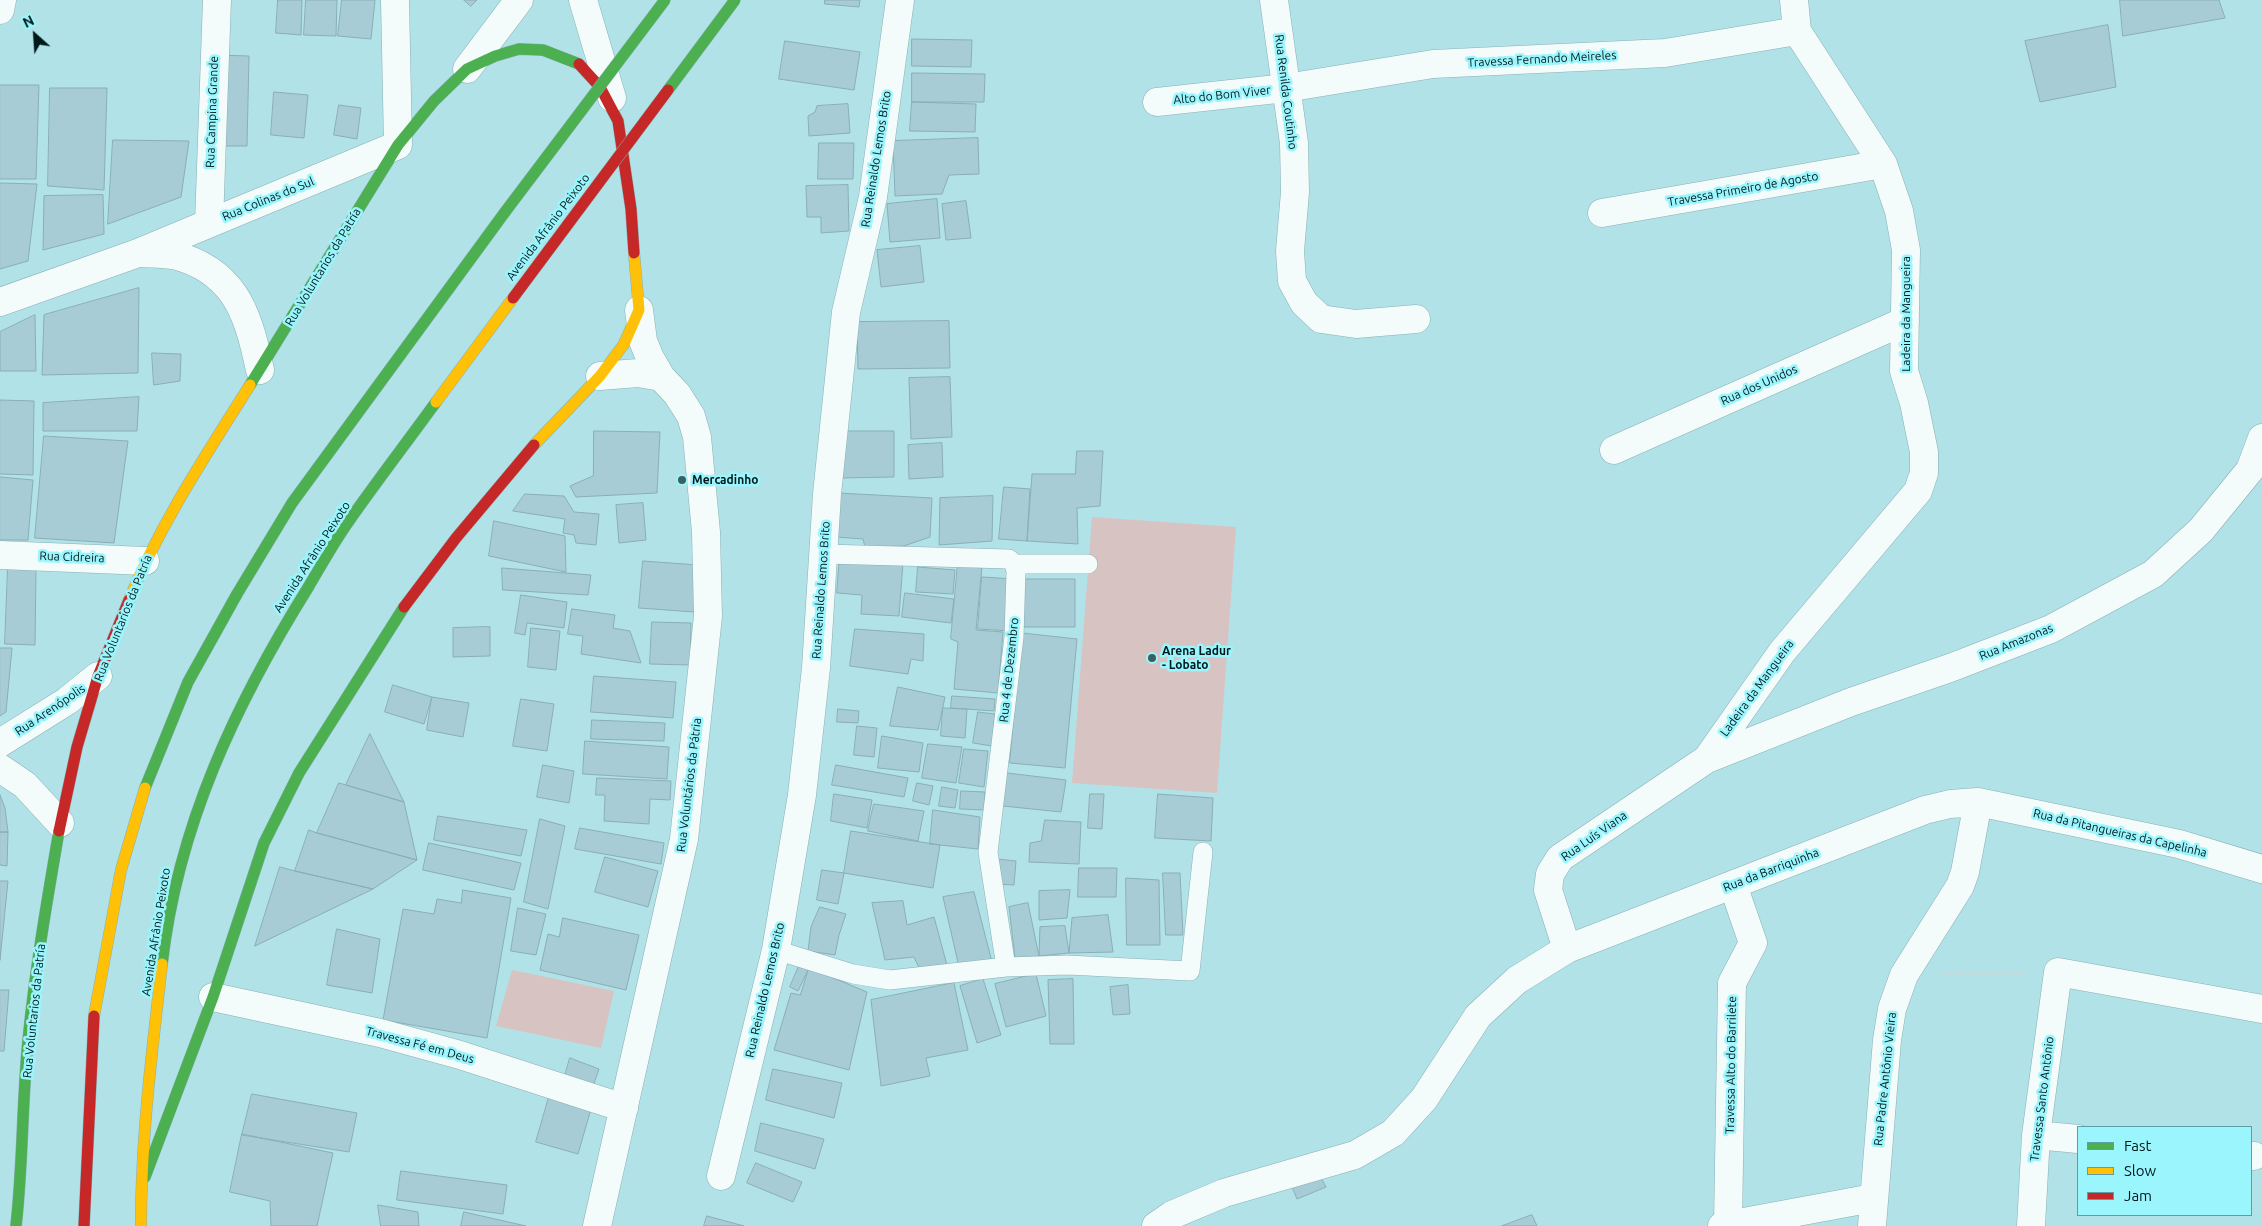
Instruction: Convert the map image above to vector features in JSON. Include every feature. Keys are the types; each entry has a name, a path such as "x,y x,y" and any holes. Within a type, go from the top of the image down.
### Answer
{"main road":[{"path":"84,1226 94,1018 121,870 149,775 188,682 237,594 292,503 505,212 665,0"},
{"name":"Avenida Afrânio Peixoto","path":"140,1226 148,1086 164,952 181,861 220,753 239,708 290,616 348,522 735,0"},
{"name":"Rua Voluntarios da Patría","path":"16,1226 21,1179 28,1043 38,958 60,823 77,747 98,676 145,560 184,491 398,145 434,101 467,70 495,56 519,49 543,50 560,54 578,62 600,87 618,121 631,210 639,310 624,344 600,376 578,397 513,468 402,609 299,773 264,843 213,997 141,1187"}],"street":[{"path":"0,10 2,0"},
{"name":"Rua Campina Grande","path":"209,223 217,0"},
{"path":"395,0 398,145"},
{"name":"Rua Voluntarios da Patría","path":"467,70 519,0"},
{"path":"583,0 618,121"},
{"name":"Rua Reinaldo Lemos Brito","path":"721,1176 776,950 802,795 816,668 827,494 846,312 872,198 900,0"},
{"name":"Rua Renilda Coutinho","path":"1274,0 1294,143 1295,192 1290,251 1292,281 1304,303 1321,319 1356,324 1416,319"},
{"name":"Ladeira da Mangueira","path":"1707,759 1782,652 1918,491 1924,473 1924,452 1904,371 1906,250 1899,211 1883,164 1797,31 1794,0"},
{"name":"Travessa Fernando Meireles","path":"1286,88 1433,64 1665,53 1797,31"},
{"name":"Alto do Bom Viver","path":"1157,102 1286,88"},
{"name":"Rua Colinas do Sul","path":"0,302 138,253 398,145"},
{"name":"Travessa Primeiro de Agosto","path":"1602,213 1883,164"},
{"name":"Rua Colinas do Sul","path":"138,253 183,257 213,271 236,297 250,326 260,370"},
{"name":"Rua Voluntarios da Patría","path":"639,310 643,341 661,377"},
{"name":"Rua dos Unidos","path":"1614,450 1905,321"},
{"path":"600,376 638,373 661,377"},
{"name":"Rua Voluntários da Pátria","path":"597,1226 684,840 708,616 706,532 697,437 691,416 677,394 661,377"},
{"name":"Rua Amazonas","path":"1707,759 1851,702 1950,668 2051,629 2153,574 2201,530 2250,470 2262,438"},
{"name":"Rua Cidreira","path":"0,554 145,560"},
{"name":"Rua Arenópolis","path":"0,743 67,701 98,676"},
{"name":"Rua Luís Viana","path":"1567,949 1548,890 1550,874 1560,858 1707,759"},
{"path":"0,768 25,785 60,823"},
{"name":"Rua da Barriquinha","path":"1156,1226 1172,1215 1224,1193 1355,1155 1393,1133 1424,1099 1478,1016 1517,980 1567,949 1925,810 1950,804 1978,802"},
{"name":"Rua da Pitangueiras da Capelinha","path":"1978,802 2179,844 2262,869"},
{"name":"Rua Padre Antônio Vieira","path":"1872,1226 1887,1040 1892,1009 1904,975 1960,886 1965,872 1978,802"},
{"name":"Travessa Alto do Barrilete","path":"1725,1225 1732,983 1753,943 1733,885"},
{"path":"2058,972 2262,1009"},
{"name":"Travessa Santo Antônio","path":"2030,1226 2036,1135 2058,972"},
{"name":"Travessa Fé em Deus","path":"213,997 389,1036 460,1055 624,1108"},
{"path":"2036,1135 2077,1139"},
{"path":"1725,1225 1873,1198"}],"lane":[{"path":"824,554 1009,560 1014,564 1088,564"},
{"name":"Rua 4 de Dezembro","path":"1006,967 988,852 1014,637 1016,570 1014,564"},
{"path":"776,950 853,974 890,980 1006,967 1067,965 1190,971 1203,852"}],"path":[{"path":"1904,975 2058,972"}],"shaded area":[{"name":"Arena Ladur - Lobato","path":"1092,517 1236,527 1217,793 1072,783"},
{"path":"512,970 614,991 601,1048 496,1026"}],"building":[{"path":"278,0 302,0 301,35 276,33"},
{"path":"306,0 337,0 336,36 304,35"},
{"path":"342,0 375,0 371,39 338,36"},
{"path":"464,0 477,0 471,6"},
{"path":"825,0 860,0 859,7 825,4"},
{"path":"2120,0 2219,0 2225,18 2123,36"},
{"path":"2108,25 2116,87 2040,102 2025,41"},
{"path":"912,39 972,40 971,67 912,66"},
{"path":"785,41 860,52 854,90 779,79"},
{"path":"217,55 249,56 247,146 215,146"},
{"path":"912,73 985,74 984,102 912,102"},
{"path":"0,85 39,85 36,179 0,179"},
{"path":"50,88 107,88 104,190 48,186"},
{"path":"274,92 308,95 304,138 271,135"},
{"path":"912,102 976,104 975,132 910,131"},
{"path":"848,104 850,133 809,136 808,116 815,112 817,106"},
{"path":"339,105 361,108 357,139 334,135"},
{"path":"978,138 979,174 949,175 942,194 895,196 893,141"},
{"path":"113,140 189,141 181,197 108,224"},
{"path":"819,143 854,143 853,179 818,179"},
{"path":"0,183 37,184 28,261 0,269"},
{"path":"848,185 849,231 821,233 821,217 807,217 806,186"},
{"path":"103,195 104,234 43,250 44,196"},
{"path":"937,199 940,238 890,242 887,204"},
{"path":"966,201 971,238 946,240 942,204"},
{"path":"920,246 924,282 881,287 877,250"},
{"path":"139,288 138,373 42,375 44,315"},
{"path":"35,315 36,371 0,371 0,332"},
{"path":"949,321 950,368 858,369 857,322"},
{"path":"152,353 181,354 180,381 154,385"},
{"path":"950,377 952,437 911,439 909,378"},
{"path":"139,397 137,431 43,431 43,403"},
{"path":"0,400 34,401 33,475 0,474"},
{"path":"594,431 660,432 657,493 576,497 570,486 593,476"},
{"path":"842,431 894,431 894,477 842,478"},
{"path":"44,436 128,441 114,543 35,538"},
{"path":"942,443 943,477 909,479 908,445"},
{"path":"1077,451 1103,451 1100,506 1077,508 1078,544 1027,541 1032,474 1075,474"},
{"path":"0,477 33,480 28,540 0,540"},
{"path":"1004,487 1030,489 1027,541 999,539"},
{"path":"838,493 932,498 930,537 904,546 865,547 863,539 836,537"},
{"path":"525,494 564,496 574,512 599,514 596,545 576,543 574,535 563,533 565,519 513,511"},
{"path":"993,496 992,541 939,545 940,498"},
{"path":"643,503 646,540 619,543 616,505"},
{"path":"494,521 565,536 566,572 489,556"},
{"path":"840,557 903,562 899,616 861,614 862,595 837,593"},
{"path":"643,561 698,565 694,612 639,608"},
{"path":"958,563 982,566 976,630 1003,632 998,693 954,689 958,642 951,639"},
{"path":"8,567 36,568 35,645 5,644"},
{"path":"918,567 955,570 953,594 916,592"},
{"path":"502,568 591,575 588,595 503,590"},
{"path":"982,577 1015,579 1011,631 978,629"},
{"path":"1024,579 1075,579 1075,627 1024,627"},
{"path":"905,593 954,599 951,623 902,617"},
{"path":"521,595 567,602 564,628 527,623 525,635 515,633"},
{"path":"572,609 615,615 613,628 630,631 641,663 581,654 583,636 568,634"},
{"path":"652,622 691,623 690,665 650,664"},
{"path":"490,627 490,656 453,657 453,628"},
{"path":"531,628 560,631 556,670 528,667"},
{"path":"855,629 924,634 923,661 911,659 908,674 850,666"},
{"path":"1022,633 1077,639 1065,768 1010,763"},
{"path":"0,648 12,648 6,712 0,716"},
{"path":"594,676 676,682 673,718 591,712"},
{"path":"393,685 432,697 424,724 385,712"},
{"path":"898,687 945,697 938,730 890,726"},
{"path":"952,696 995,699 994,711 951,708"},
{"path":"432,697 469,703 463,737 427,730"},
{"path":"521,699 554,704 547,751 513,746"},
{"path":"943,708 967,709 965,738 941,736"},
{"path":"838,709 859,711 858,723 837,722"},
{"path":"978,712 995,714 992,746 973,743"},
{"path":"592,720 665,723 664,741 591,739"},
{"path":"857,726 877,728 874,757 854,755"},
{"path":"370,734 404,802 346,785"},
{"path":"882,736 923,743 919,772 878,768"},
{"path":"585,741 669,747 667,779 583,774"},
{"path":"928,744 962,747 956,783 922,778"},
{"path":"964,749 988,751 984,787 959,783"},
{"path":"543,765 574,771 569,803 537,797"},
{"path":"836,765 908,778 904,797 832,785"},
{"path":"1007,773 1066,780 1061,812 1003,806"},
{"path":"597,778 671,781 670,800 650,799 649,824 604,821 605,795 596,795"},
{"path":"339,783 404,802 417,860 317,833"},
{"path":"917,783 933,786 929,805 913,801"},
{"path":"942,787 958,790 955,808 939,806"},
{"path":"961,791 985,792 984,810 960,809"},
{"path":"834,794 872,800 867,828 831,821"},
{"path":"1090,794 1104,794 1102,829 1088,828"},
{"path":"1158,794 1213,798 1211,841 1155,838"},
{"path":"0,795 5,808 8,832 0,832"},
{"path":"874,804 924,811 918,841 868,831"},
{"path":"933,810 980,817 978,849 930,844"},
{"path":"438,816 527,830 521,856 434,840"},
{"path":"540,819 565,826 548,909 524,902"},
{"path":"1045,820 1081,822 1079,864 1029,862 1030,843 1041,841"},
{"path":"580,828 664,843 661,864 575,849"},
{"path":"309,830 417,860 373,889 295,871"},
{"path":"851,831 940,845 933,888 844,873"},
{"path":"0,832 8,832 7,866 0,865"},
{"path":"429,843 521,863 514,890 423,870"},
{"path":"605,857 658,871 648,907 595,892"},
{"path":"997,859 1016,861 1014,885 995,884"},
{"path":"280,867 295,871 373,889 255,946"},
{"path":"1079,868 1117,868 1116,897 1078,897"},
{"path":"822,870 844,873 838,904 817,900"},
{"path":"1163,873 1180,873 1183,935 1166,935"},
{"path":"1126,878 1159,880 1160,945 1127,945"},
{"path":"0,881 8,881 0,960"},
{"path":"463,890 511,898 487,1038 383,1020 403,909 434,914 437,899 461,903"},
{"path":"1070,890 1067,918 1039,920 1039,891"},
{"path":"974,892 992,962 959,967 943,897"},
{"path":"903,901 907,925 934,917 948,969 921,972 914,957 885,960 872,903"},
{"path":"1028,903 1039,956 1015,958 1009,907"},
{"path":"820,907 846,914 835,955 808,951 811,927"},
{"path":"518,908 546,914 536,955 511,951"},
{"path":"1108,915 1113,952 1069,953 1072,918"},
{"path":"563,918 639,935 626,990 540,970 548,934 559,937"},
{"path":"1065,926 1069,953 1039,956 1040,927"},
{"path":"337,929 380,939 372,993 327,985"},
{"path":"799,966 809,968 798,991 790,987"},
{"path":"809,968 867,992 849,1070 774,1050 791,993 800,995"},
{"path":"1036,974 1046,1016 1006,1027 995,984"},
{"path":"983,979 1001,1035 977,1043 960,986"},
{"path":"1073,979 1074,1044 1050,1044 1048,980"},
{"path":"954,983 968,1050 926,1058 930,1076 881,1086 871,1000"},
{"path":"1128,985 1130,1014 1113,1015 1110,987"},
{"path":"0,990 9,990 4,1051 0,1051"},
{"path":"570,1058 599,1069 591,1092 563,1083"},
{"path":"773,1069 842,1083 834,1118 766,1100"},
{"path":"252,1094 357,1113 349,1152 242,1135"},
{"path":"549,1097 591,1109 578,1154 536,1142"},
{"path":"761,1123 824,1139 815,1169 755,1151"},
{"path":"242,1134 333,1153 317,1226 271,1226 270,1201 230,1192"},
{"path":"756,1163 802,1182 793,1202 747,1183"},
{"path":"401,1171 507,1185 503,1214 397,1200"},
{"path":"1320,1176 1326,1187 1297,1199 1292,1187"},
{"path":"378,1205 418,1212 419,1226 381,1226"},
{"path":"464,1212 526,1226 461,1226"},
{"path":"1532,1215 1537,1226 1502,1226"},
{"path":"707,1216 744,1226 704,1226"}],"traffic: fast":[{"path":"505,212 665,0"},
{"path":"668,90 735,0"},
{"path":"250,385 398,145 434,101 467,69 495,56 519,49 543,50 579,64"},
{"path":"145,788 188,682 237,594 292,503 505,212"},
{"path":"162,964 170,913 181,863 196,814 235,720 282,630 338,537 436,402"},
{"path":"145,1177 213,997 264,843 299,773 404,607"},
{"path":"16,1226 31,1014 59,831"}],"traffic: slow":[{"path":"534,445 600,376 624,344 639,310 634,253"},
{"path":"436,402 513,298"},
{"path":"129,600 169,517 250,385"},
{"path":"94,1016 121,870 145,788"},
{"path":"141,1226 145,1127 162,964"}],"traffic: jam":[{"path":"579,64 600,87 618,121 631,209 634,253"},
{"path":"513,298 668,90"},
{"path":"404,607 456,538 534,445"},
{"path":"59,831 77,747 98,676 129,600"},
{"path":"84,1226 94,1016"}],"place":[{"name":"Mercadinho","path":"682,480"},
{"name":"Arena Ladur - Lobato","path":"1152,658"}]}
